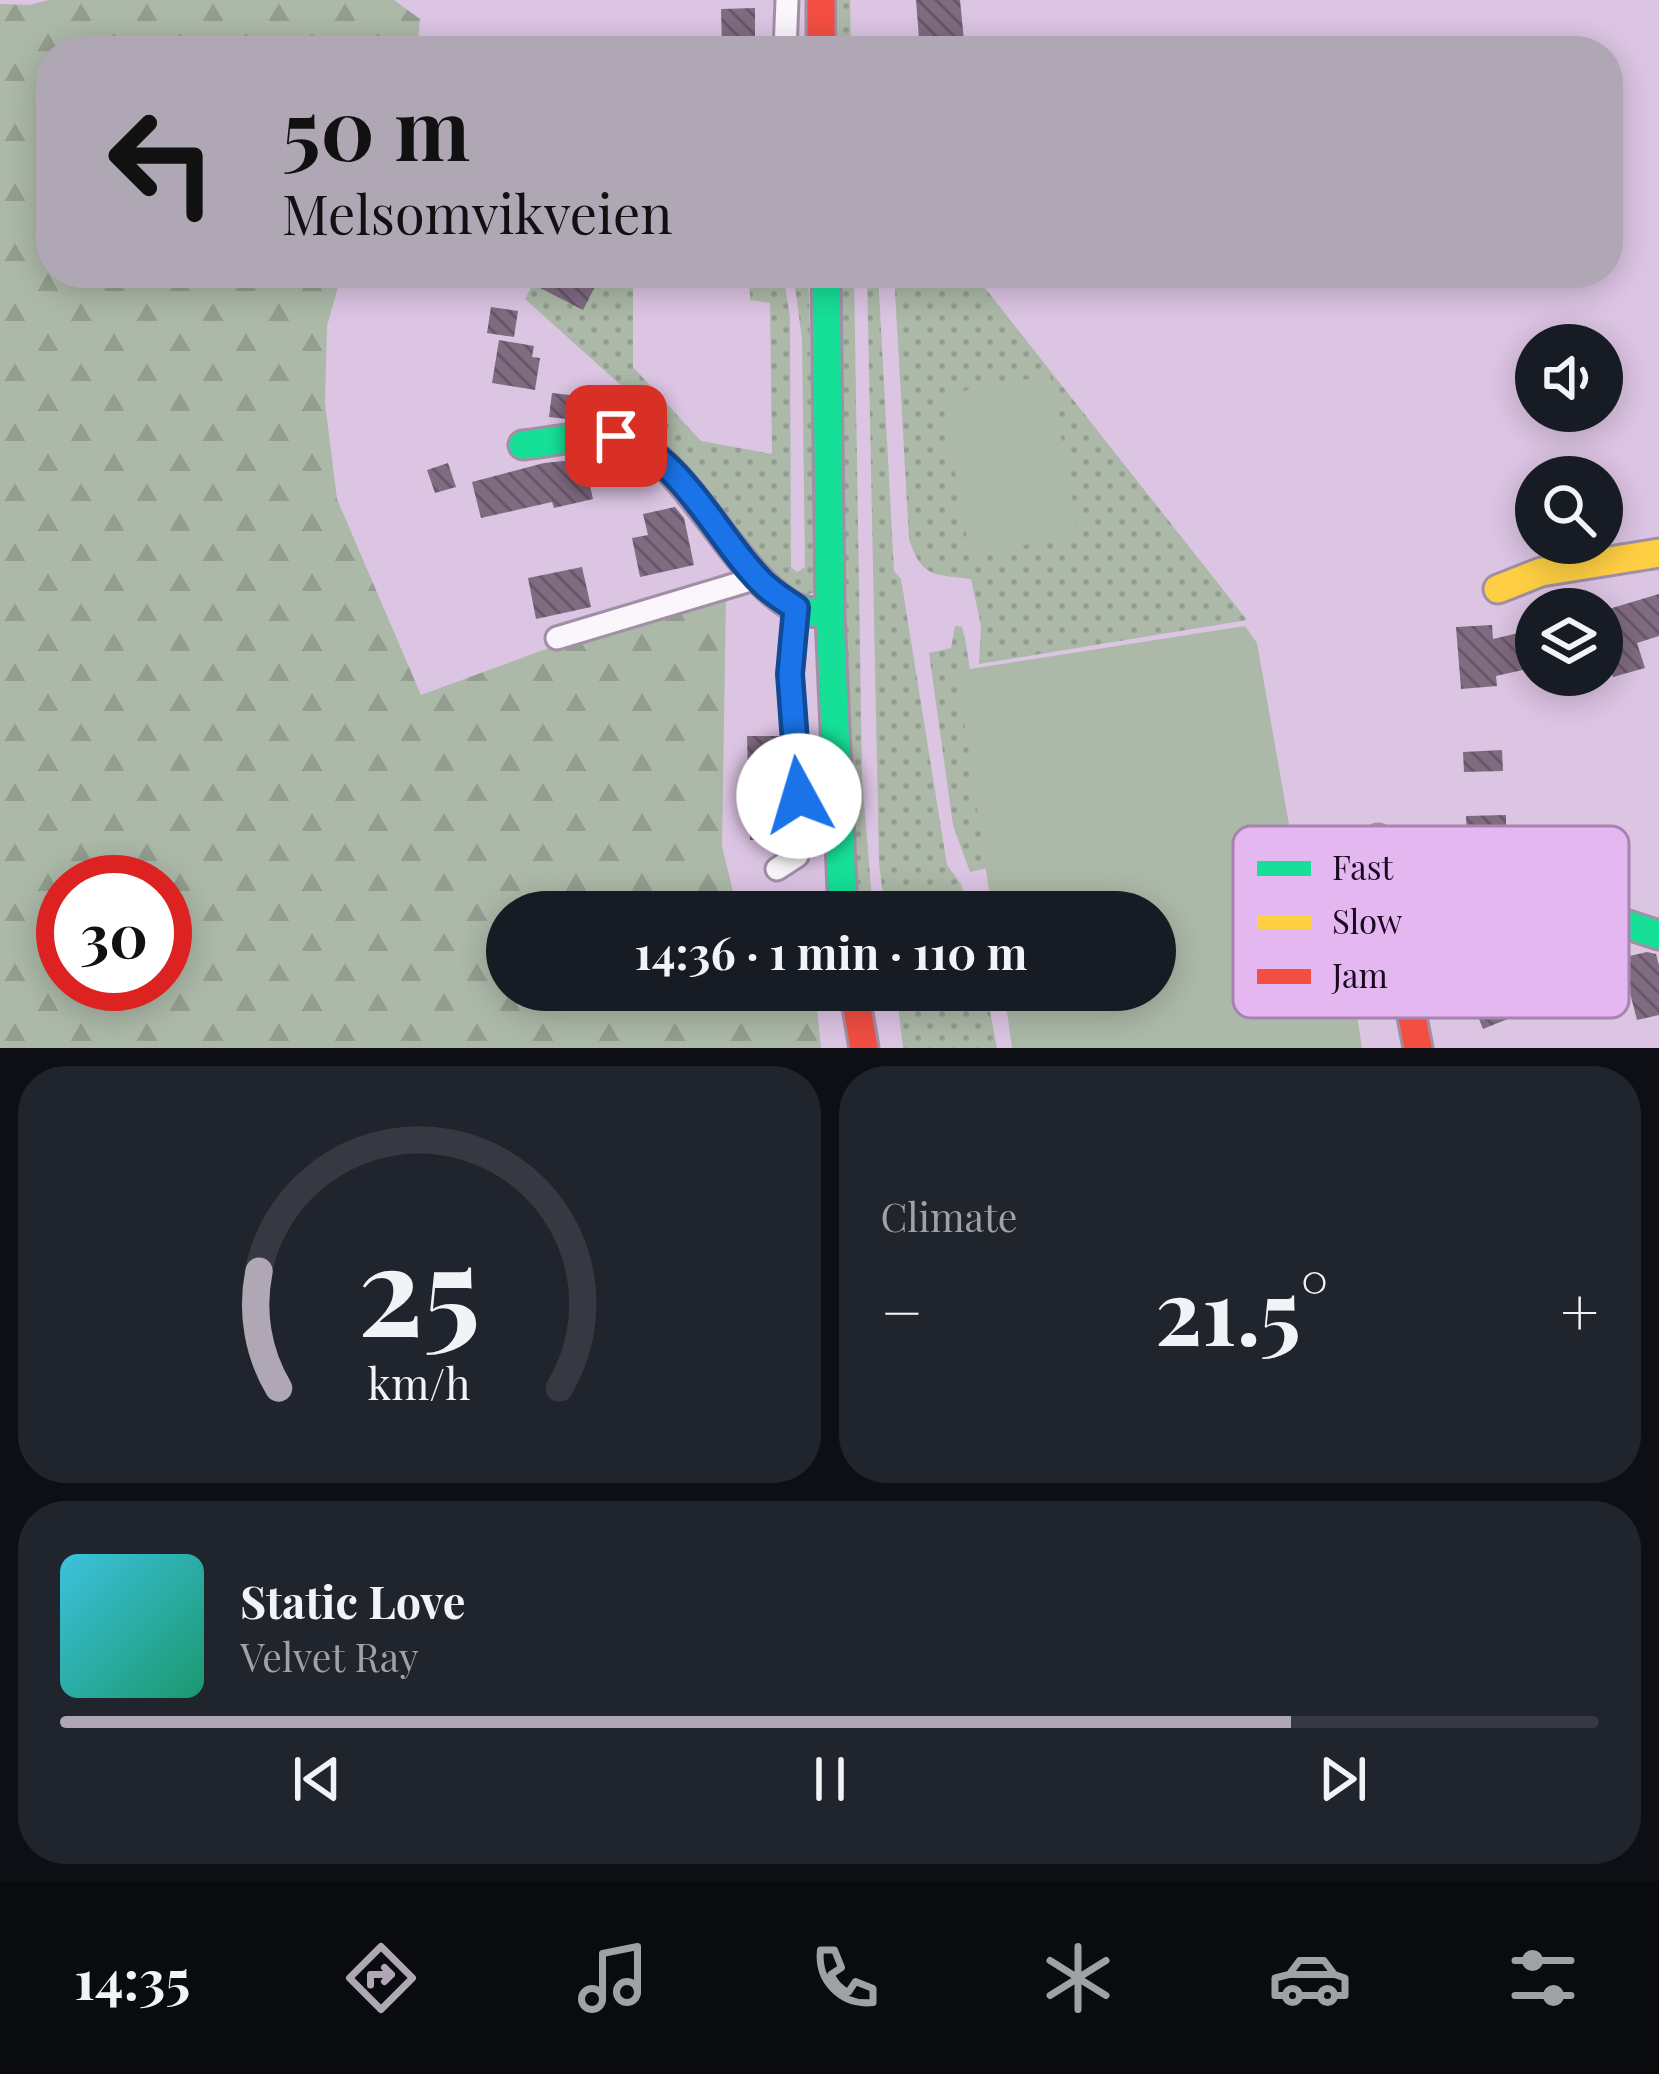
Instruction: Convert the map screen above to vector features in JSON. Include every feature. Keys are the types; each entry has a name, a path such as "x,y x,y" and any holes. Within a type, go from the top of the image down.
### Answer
{"street":[{"path":"786,36 787,0"},
{"path":"821,0 821,36"},
{"path":"826,288 830,615 842,891"},
{"path":"523,445 616,436 630,440 676,478 757,578 796,608 830,615"},
{"path":"1498,590 1541,572 1659,553"},
{"path":"556,638 757,578"},
{"path":"777,869 797,856 799,796 790,674 796,608"},
{"path":"1629,925 1659,934"},
{"path":"858,1011 864,1048"},
{"path":"1412,1018 1418,1048"}],"green space":[{"path":"394,0 420,19 418,36 36,36 36,288 338,288 327,326 325,403 337,499 421,695 592,632 726,599 722,846 733,891 486,891 486,1011 817,1011 821,1048 0,1048 0,4"},
{"path":"838,0 850,0 851,36 838,36"},
{"path":"531,288 633,288 633,367 701,441 772,454 770,303 750,300 750,288 785,288 790,317 791,567 797,572 805,567 802,339 795,288 808,288 816,592 794,598 632,422 624,388 525,299"},
{"path":"840,288 854,288 862,777 871,891 857,891 846,678"},
{"path":"867,288 879,288 894,571 901,579 947,865 964,891 882,891"},
{"path":"895,288 985,288 1247,620 979,664 981,626 971,579 931,572 919,561 909,539"},
{"path":"1050,375 1079,535 970,555 941,395"},
{"path":"955,626 962,627 965,638 1000,865 970,872 953,825 929,653 951,648"},
{"path":"1245,626 1257,643 1289,826 1233,826 1233,1018 1357,1018 1362,1048 1012,1048 1007,1011 1176,1011 1176,891 989,891 957,671"},
{"path":"899,1011 990,1011 997,1048 903,1048"}],"building":[{"path":"916,0 960,0 964,36 919,36"},
{"path":"755,8 755,36 722,36 721,9"},
{"path":"540,288 594,288 583,310"},
{"path":"491,307 518,311 514,337 487,333"},
{"path":"499,340 534,346 532,357 540,358 535,390 492,383"},
{"path":"552,393 579,396 576,420 549,417"},
{"path":"584,459 593,499 554,508 552,502 481,518 472,482 544,463"},
{"path":"448,463 456,487 435,493 427,470"},
{"path":"675,507 684,518 694,565 640,577 632,538 648,535 643,514"},
{"path":"582,567 591,607 536,619 528,578"},
{"path":"1659,594 1659,636 1637,643 1645,668 1623,674 1623,605"},
{"path":"1492,625 1493,639 1515,634 1515,672 1496,676 1497,686 1461,689 1456,627"},
{"path":"747,736 780,736 783,840 750,840"},
{"path":"1502,750 1503,771 1464,772 1463,752"},
{"path":"1506,815 1506,826 1467,826 1466,816"},
{"path":"1656,954 1659,1015 1637,1020 1629,989 1629,956"},
{"path":"1479,1018 1510,1018 1483,1029"}],"traffic: fast":[{"path":"826,288 830,615 842,891"},
{"path":"523,445 605,435 639,445 684,486 771,590 794,607 830,615"},
{"path":"1629,925 1659,935"}],"traffic: slow":[{"path":"1498,589 1541,572 1659,553"}],"traffic: jam":[{"path":"821,0 821,36"},
{"path":"858,1011 864,1048"},
{"path":"1412,1018 1418,1048"}],"route":[{"path":"616,436 630,440 676,478 750,570 796,608 790,674 799,796"}]}
